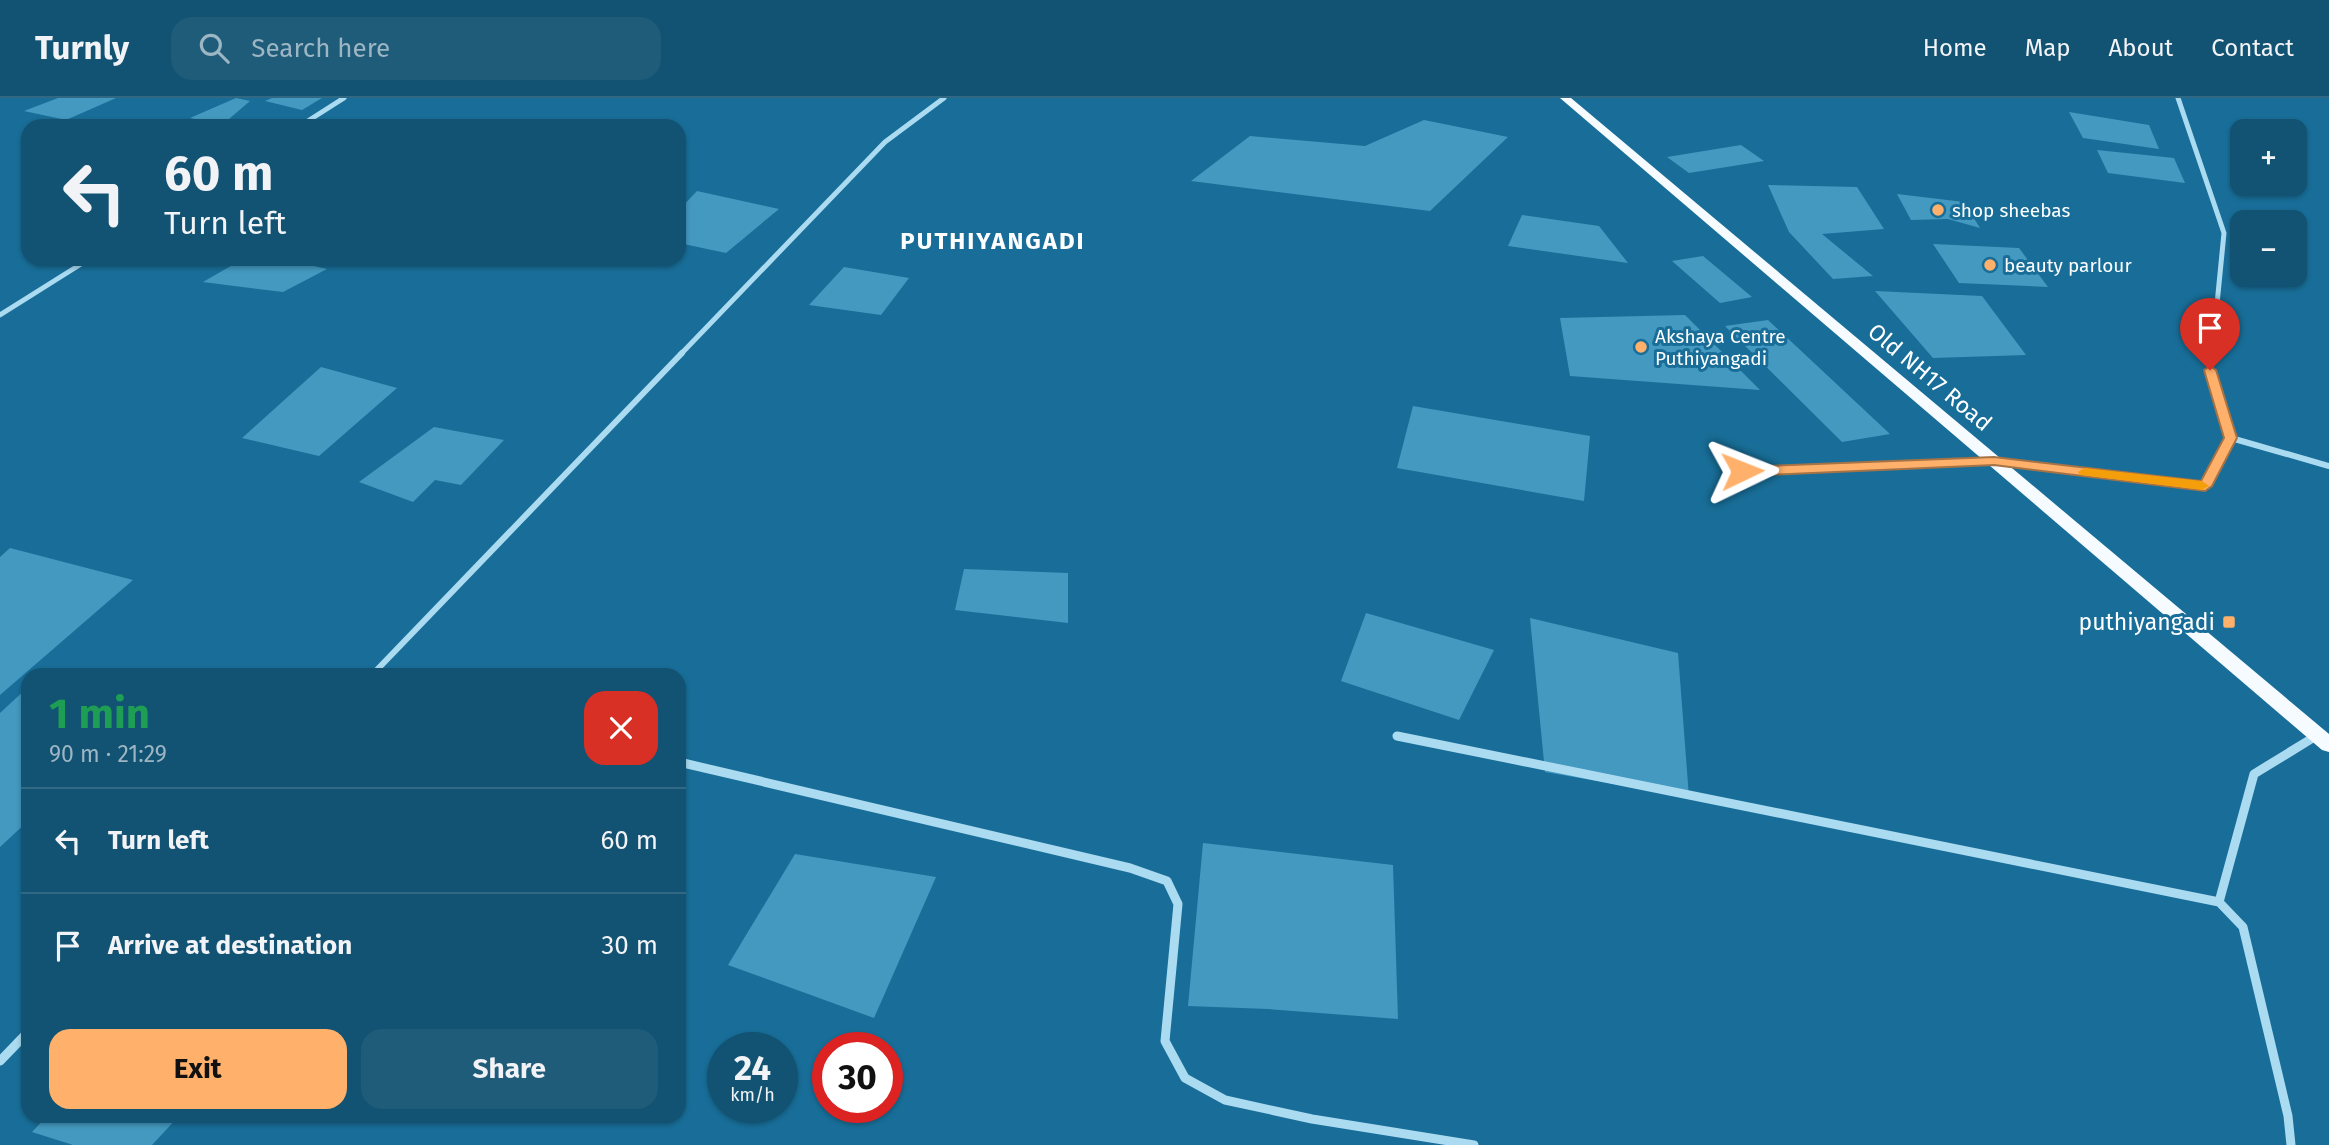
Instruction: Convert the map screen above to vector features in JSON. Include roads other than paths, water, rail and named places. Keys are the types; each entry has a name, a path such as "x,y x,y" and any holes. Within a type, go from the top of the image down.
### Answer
{"main road":[{"name":"Old NH17 Road","path":"1565,98 2323,740"}],"street":[{"path":"311,119 344,98"},
{"path":"379,668 885,142 944,98"},
{"path":"1742,471 1994,461 2205,486 2231,438 2210,370 2224,233 2178,98"},
{"path":"0,315 78,266"},
{"path":"2231,438 2329,466"},
{"path":"1397,736 2219,902 2244,927 2287,1116 2291,1145"},
{"path":"2219,902 2254,774 2323,740"},
{"path":"686,764 1130,868 1167,881 1178,904 1165,1041 1185,1078 1225,1100 1312,1119 1474,1145"},
{"path":"0,1061 21,1039"}],"place":[{"name":"shop sheebas","path":"1938,210"},
{"name":"beauty parlour","path":"1990,265"},
{"name":"Akshaya Centre Puthiyangadi","path":"1641,347"},
{"name":"puthiyangadi","path":"2229,622"}],"district":[{"name":"PUTHIYANGADI","path":"993,241"}]}
